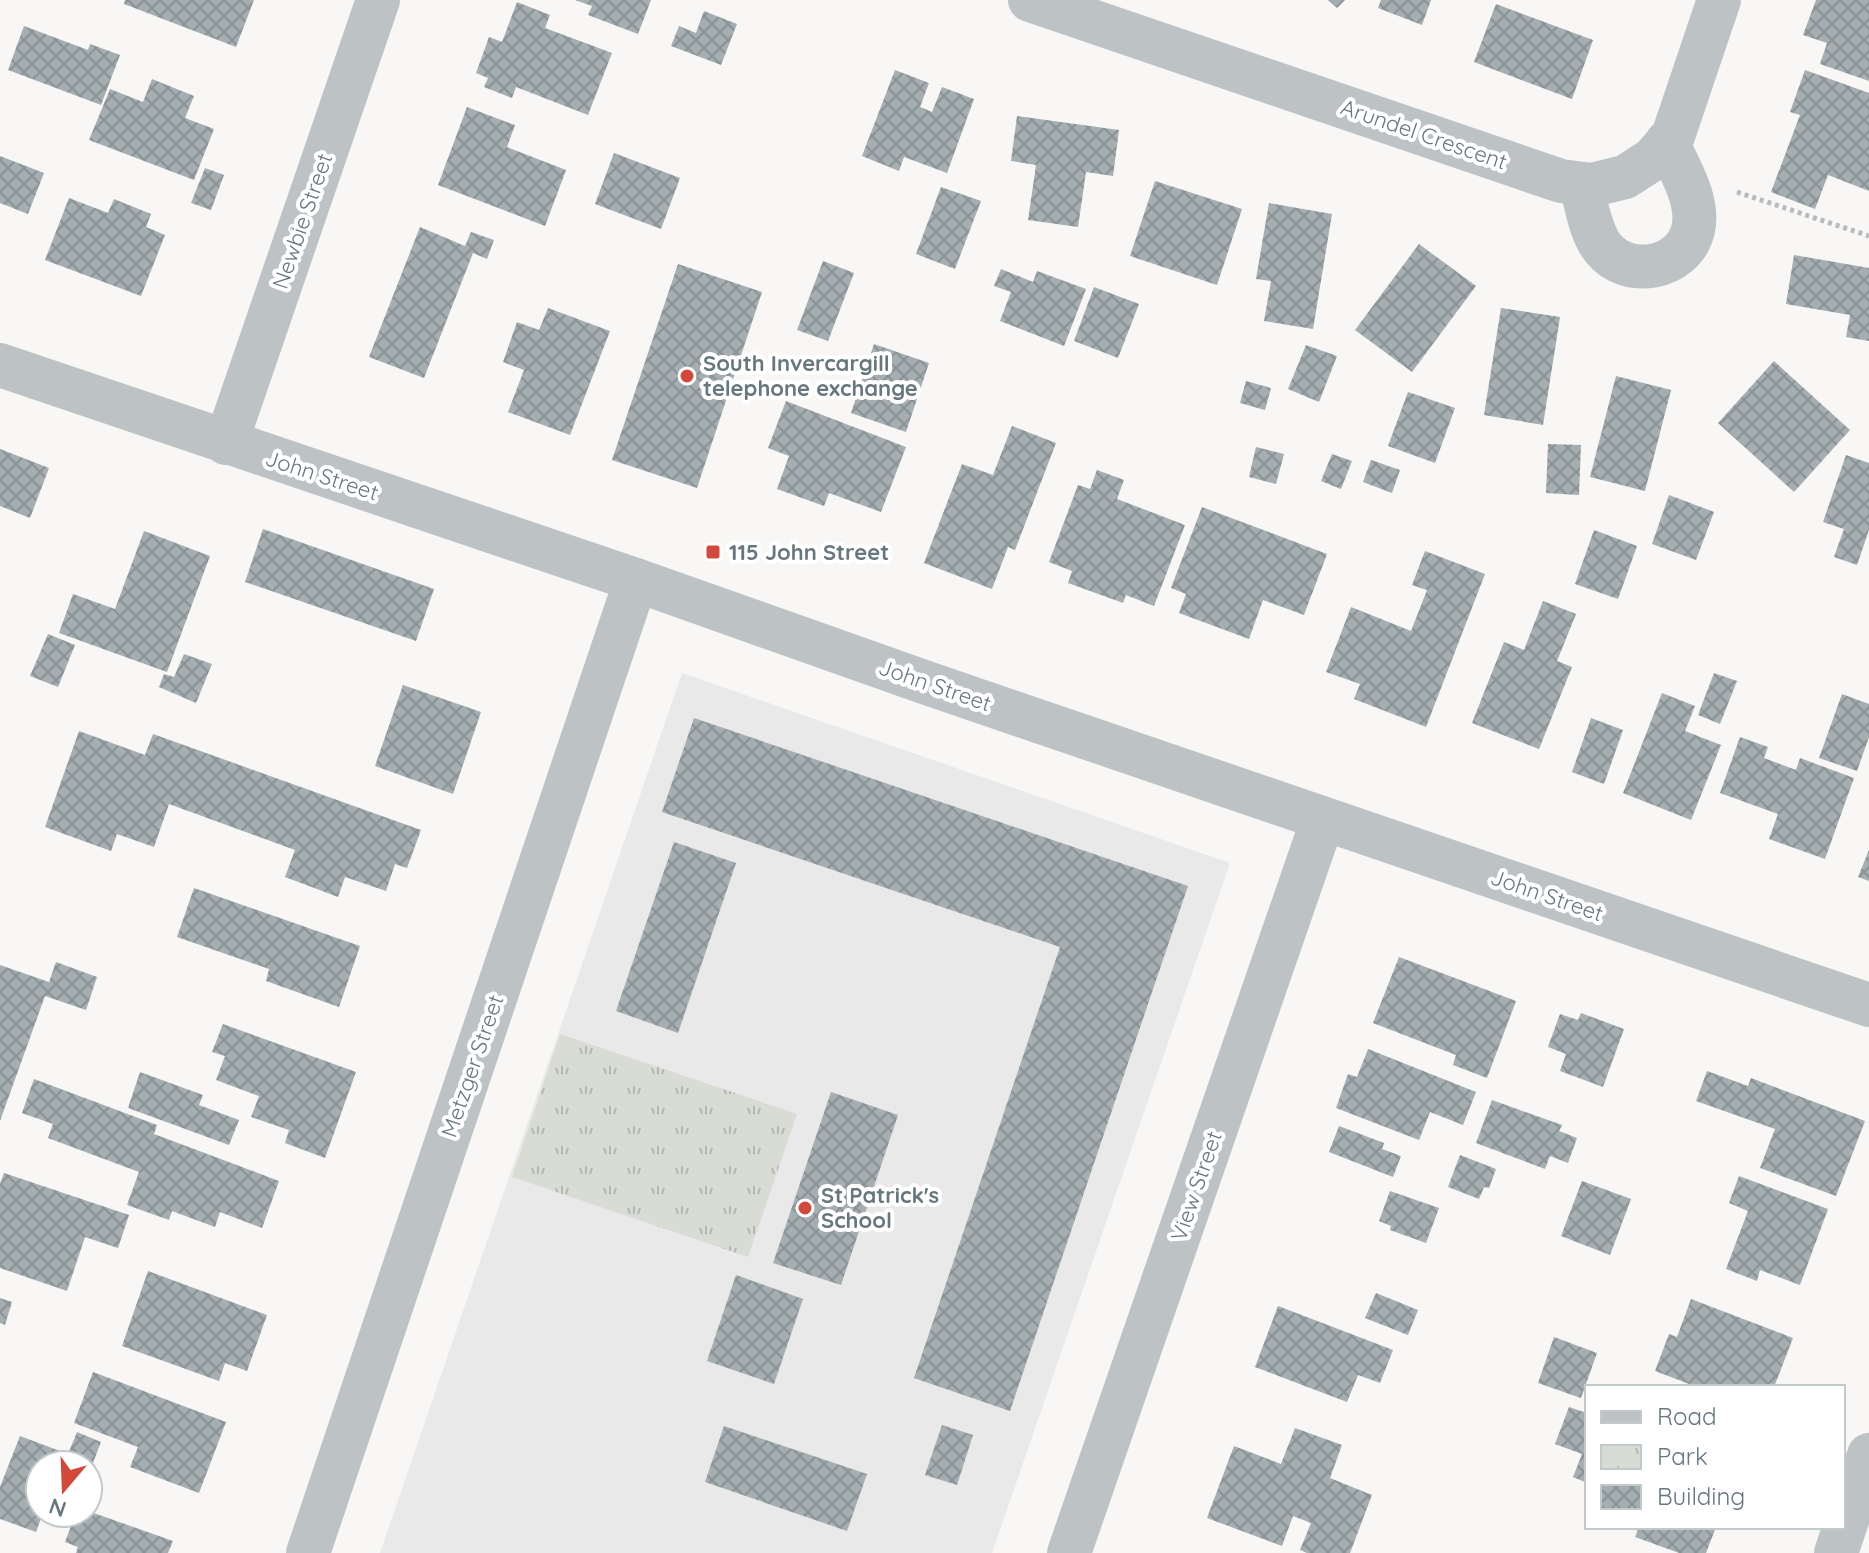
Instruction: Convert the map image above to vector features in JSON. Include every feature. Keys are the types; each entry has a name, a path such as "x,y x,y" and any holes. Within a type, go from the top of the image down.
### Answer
{"street":[{"name":"Newbie Street","path":"226,443 378,0"},
{"name":"Arundel Crescent","path":"1030,0 1561,181 1592,185 1625,177 1653,159 1673,136 1719,0"},
{"path":"1581,184 1602,248 1627,264 1647,267 1675,258 1685,247 1693,230 1693,211 1689,191 1667,142"},
{"name":"John Street","path":"0,365 636,580 1869,1005"},
{"name":"Metzger Street","path":"308,1553 636,580"},
{"name":"View Street","path":"1069,1553 1323,819"},
{"path":"1845,1526 1869,1455"},
{"path":"1836,1553 1844,1529"}],"path":[{"path":"1728,189 1869,236"}],"shaded area":[{"name":"St Patrick's School","path":"682,673 1230,863 992,1553 380,1553"}],"green space":[{"path":"560,1034 797,1114 748,1257 512,1177"}],"building":[{"path":"125,0 254,0 236,47 124,4"},
{"path":"575,0 651,0 638,34 588,15 592,6"},
{"path":"1328,0 1345,0 1337,8"},
{"path":"1381,0 1431,0 1422,25 1378,8"},
{"path":"1816,0 1869,0 1869,81 1820,64 1827,43 1803,35"},
{"path":"517,2 550,15 545,28 612,53 588,115 516,87 512,98 484,87 488,78 476,73 489,37 502,42"},
{"path":"1496,4 1593,40 1572,99 1474,62"},
{"path":"704,11 737,24 721,65 671,46 679,26 696,33"},
{"path":"24,26 88,50 90,44 120,55 101,105 8,70"},
{"path":"895,70 929,83 920,107 932,112 942,87 974,99 947,173 904,157 899,171 862,156"},
{"path":"1805,70 1869,93 1869,191 1828,175 1815,209 1771,192 1800,115 1790,112"},
{"path":"152,79 194,96 185,118 214,129 194,180 89,140 110,89 143,102"},
{"path":"467,107 515,125 507,147 566,170 545,226 438,185"},
{"path":"1017,116 1119,130 1113,176 1086,172 1078,227 1028,220 1036,165 1011,161"},
{"path":"614,153 680,178 661,229 595,204"},
{"path":"0,156 44,173 28,214 0,203"},
{"path":"205,168 224,175 211,210 191,203"},
{"path":"1155,181 1242,209 1217,285 1130,256"},
{"path":"941,187 981,201 955,269 916,254"},
{"path":"69,198 108,213 114,199 151,214 146,227 165,235 141,296 45,260"},
{"path":"1269,203 1332,214 1313,329 1264,321 1271,281 1256,279"},
{"path":"420,227 465,246 471,232 494,240 487,259 473,253 424,378 369,357"},
{"path":"1419,244 1476,286 1412,372 1355,330"},
{"path":"1794,255 1869,268 1869,341 1846,337 1850,315 1786,304"},
{"path":"823,261 854,273 828,341 797,330"},
{"name":"South Invercargill telephone exchange","path":"678,264 762,292 697,488 612,460"},
{"path":"1001,269 1033,282 1037,271 1086,289 1064,346 1000,321 1011,292 994,286"},
{"path":"1094,287 1139,304 1118,358 1074,341"},
{"path":"548,308 610,331 570,435 508,412 524,370 503,362 517,322 539,330"},
{"path":"1501,308 1560,317 1543,425 1484,415"},
{"path":"874,344 929,363 906,432 851,413"},
{"path":"1306,345 1337,356 1319,402 1288,389"},
{"path":"1774,361 1850,430 1794,492 1718,423"},
{"path":"1616,376 1671,390 1645,491 1590,477"},
{"path":"1246,381 1271,388 1265,410 1240,403"},
{"path":"1408,392 1455,408 1435,463 1388,446"},
{"path":"786,401 906,447 881,512 829,493 824,506 777,489 789,456 768,448"},
{"path":"1012,426 1056,443 1015,550 1008,547 992,589 924,563 962,464 993,475"},
{"path":"1548,444 1581,445 1579,495 1546,493"},
{"path":"1256,447 1284,454 1276,484 1249,477"},
{"path":"0,449 49,468 30,518 0,506"},
{"path":"1332,454 1352,461 1341,489 1321,481"},
{"path":"1846,455 1869,463 1869,530 1857,565 1834,557 1844,529 1823,522"},
{"path":"1371,460 1400,470 1392,493 1363,482"},
{"path":"1097,470 1124,480 1117,499 1185,525 1154,606 1126,595 1123,603 1068,583 1072,571 1049,562 1078,485 1090,489"},
{"path":"1669,495 1714,512 1696,560 1652,544"},
{"path":"1202,507 1327,554 1304,615 1263,600 1249,639 1179,613 1186,594 1171,588"},
{"path":"263,529 434,589 416,641 245,582"},
{"path":"1594,530 1637,546 1618,599 1575,584"},
{"path":"144,531 210,556 167,672 59,633 73,594 115,609"},
{"path":"1425,551 1485,574 1426,727 1354,699 1360,684 1326,672 1351,607 1411,631 1427,590 1412,585"},
{"path":"1543,601 1576,614 1557,661 1572,667 1539,749 1472,723 1504,642 1524,650"},
{"path":"48,634 75,645 58,687 30,676"},
{"path":"184,654 212,664 196,703 159,687 164,674 174,677"},
{"path":"1714,673 1737,681 1720,724 1698,715"},
{"path":"403,685 481,712 453,794 375,766"},
{"path":"1662,693 1695,706 1685,731 1721,745 1691,820 1623,793"},
{"path":"1842,694 1869,704 1869,737 1857,771 1819,758"},
{"path":"694,718 1188,886 1010,1411 914,1378 1060,947 662,812"},
{"path":"1591,718 1623,730 1604,784 1572,772"},
{"path":"79,731 145,755 153,734 421,830 407,868 395,864 386,891 345,877 338,897 285,877 295,850 169,804 154,847 117,834 111,851 45,827"},
{"path":"1740,737 1768,747 1764,758 1796,770 1800,758 1854,778 1825,859 1769,839 1778,814 1720,793"},
{"path":"674,842 736,863 678,1033 616,1011"},
{"path":"1869,850 1869,881 1858,877"},
{"path":"194,888 360,946 339,1007 266,981 269,969 177,937"},
{"path":"1399,957 1516,1001 1487,1078 1453,1065 1456,1055 1373,1023"},
{"path":"56,962 97,977 86,1010 45,996 0,1121 0,965 49,982"},
{"path":"1581,1013 1624,1029 1603,1087 1560,1071 1566,1054 1548,1047 1560,1014 1578,1020"},
{"path":"223,1024 356,1072 325,1158 285,1143 289,1130 251,1117 259,1096 216,1080 225,1056 212,1052"},
{"path":"1368,1049 1476,1092 1463,1125 1430,1112 1419,1140 1336,1108 1348,1074 1357,1077"},
{"path":"1707,1071 1748,1086 1751,1078 1865,1121 1836,1196 1760,1168 1775,1129 1696,1101"},
{"path":"140,1072 203,1095 199,1105 239,1120 229,1145 128,1108"},
{"path":"34,1079 157,1125 154,1134 279,1181 262,1228 220,1212 215,1227 172,1211 169,1220 127,1205 139,1172 48,1138 53,1124 22,1113"},
{"path":"831,1092 898,1115 841,1285 773,1263"},
{"path":"1492,1100 1562,1125 1559,1131 1577,1138 1568,1163 1550,1156 1545,1169 1476,1143"},
{"path":"1339,1126 1384,1143 1382,1149 1401,1156 1393,1177 1329,1152"},
{"path":"1460,1155 1496,1169 1489,1188 1484,1187 1479,1199 1448,1187"},
{"path":"4,1173 129,1215 118,1248 85,1237 67,1291 0,1268 0,1184"},
{"path":"1739,1176 1828,1209 1800,1285 1760,1270 1757,1281 1726,1269 1748,1211 1729,1203"},
{"path":"1582,1181 1631,1199 1610,1255 1561,1236"},
{"path":"1390,1191 1439,1208 1426,1243 1390,1230 1391,1226 1379,1221"},
{"path":"148,1271 267,1315 247,1371 225,1363 219,1381 122,1346"},
{"path":"736,1275 803,1299 774,1384 707,1361"},
{"path":"1376,1293 1418,1310 1408,1335 1365,1318"},
{"path":"0,1298 12,1302 5,1325 0,1323"},
{"path":"1691,1299 1793,1338 1775,1385 1692,1385 1655,1371 1669,1334 1677,1337"},
{"path":"1278,1306 1393,1350 1380,1383 1358,1375 1347,1402 1255,1367"},
{"path":"1554,1337 1597,1353 1581,1398 1538,1383"},
{"path":"93,1372 226,1422 199,1493 130,1467 138,1447 74,1423"},
{"path":"1569,1407 1585,1412 1585,1482 1573,1477 1582,1454 1555,1444"},
{"path":"942,1425 973,1435 957,1485 925,1475"},
{"path":"724,1426 867,1474 847,1531 705,1482"},
{"path":"1295,1428 1342,1445 1330,1478 1372,1495 1350,1553 1307,1553 1300,1550 1311,1523 1293,1516 1282,1546 1207,1518 1234,1446 1281,1464"},
{"path":"77,1432 101,1442 98,1449 70,1449"},
{"path":"20,1436 55,1449 24,1449 24,1528 0,1519 0,1487"},
{"path":"104,1517 173,1541 168,1553 76,1553 78,1547 65,1542 70,1529 104,1529"},
{"path":"1638,1529 1715,1529 1706,1553 1679,1553 1635,1537"}],"place":[{"name":"South Invercargill telephone exchange","path":"687,376"},
{"name":"115 John Street","path":"713,552"},
{"name":"St Patrick's School","path":"805,1208"}]}
